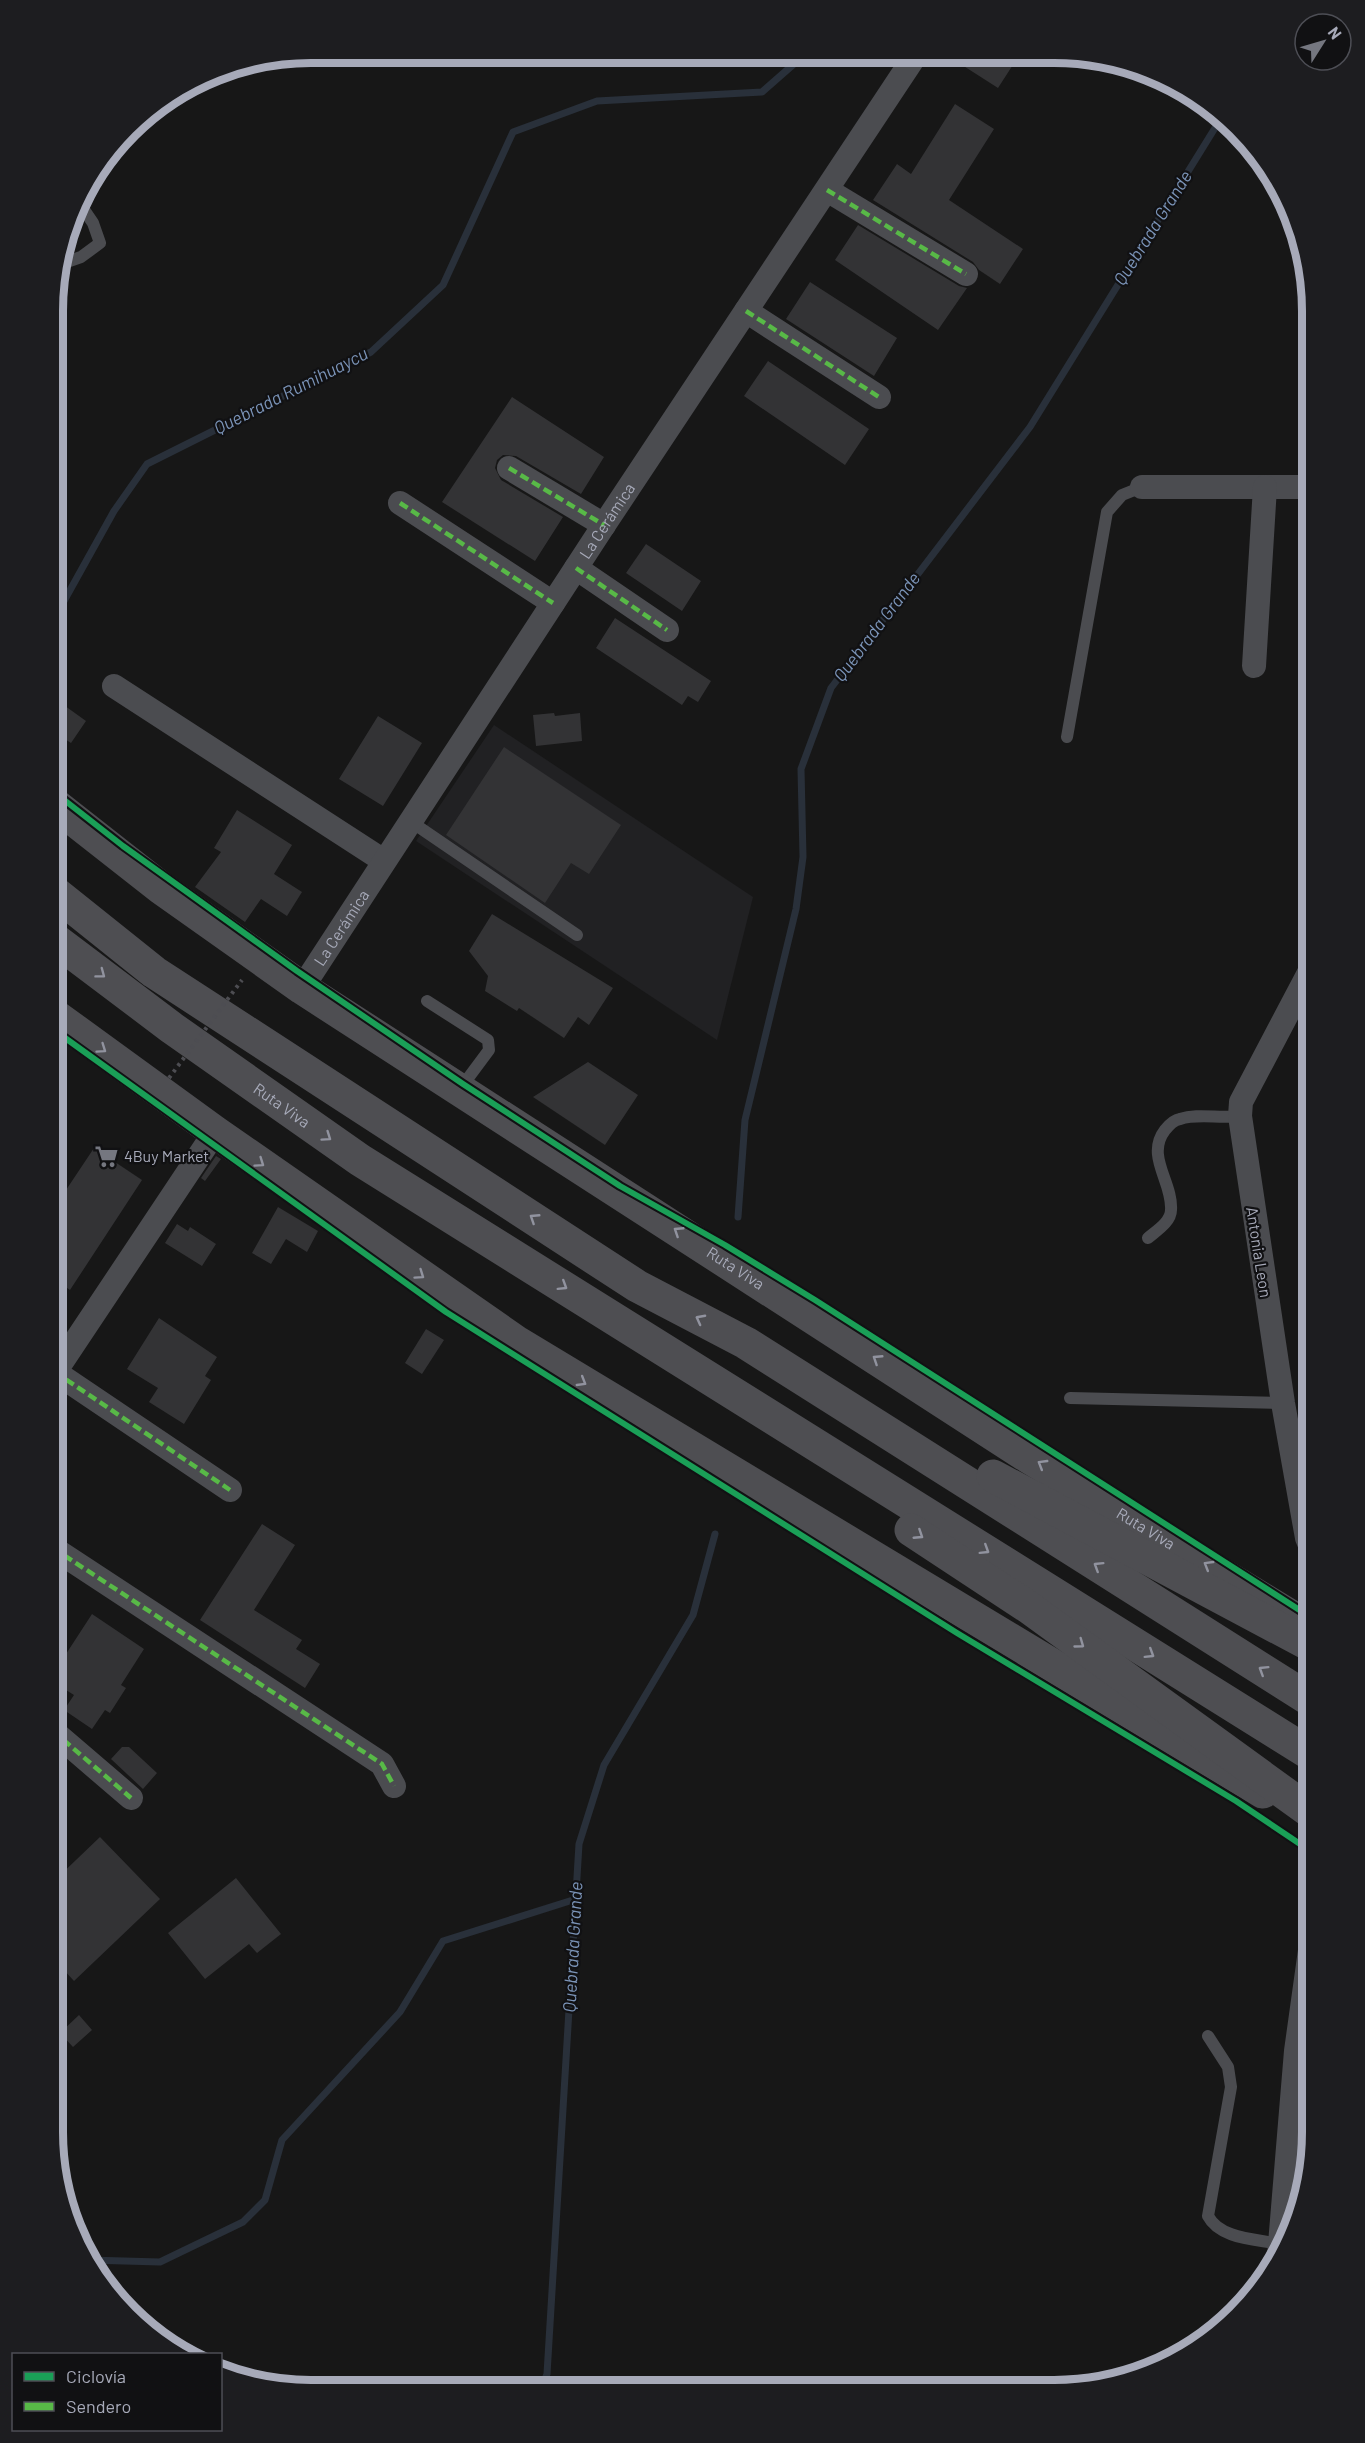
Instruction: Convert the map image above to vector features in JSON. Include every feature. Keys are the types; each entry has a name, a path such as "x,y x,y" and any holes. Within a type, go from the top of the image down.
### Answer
{"main road":[{"name":"Ruta Viva","path":"63,811 162,888 302,988 1030,1458 1302,1623"},
{"path":"63,899 154,972 637,1286 1302,1641"},
{"name":"Ruta Viva","path":"63,946 172,1028 360,1160 1302,1749"},
{"path":"63,1023 176,1115 215,1132 518,1343 1249,1785 1302,1812"},
{"path":"746,1343 1302,1695"},
{"path":"740,1396 843,1485 1028,1607 1302,1806"}],"street":[{"name":"La Cerámica","path":"302,988 604,525 910,63"},
{"path":"827,190 966,274"},
{"path":"746,311 879,397"},
{"path":"509,468 604,525"},
{"path":"1142,487 1302,487"},
{"path":"1254,666 1265,487"},
{"path":"400,503 554,603"},
{"path":"576,568 668,630"},
{"path":"114,686 384,861"},
{"name":"Antonia Leon","path":"1302,1003 1241,1102 1240,1116 1283,1403 1302,1511"},
{"path":"63,1360 215,1132"},
{"path":"63,1379 230,1490"},
{"path":"63,1555 382,1764 394,1786"},
{"path":"63,1740 131,1798"},
{"path":"1280,2232 1296,2050 1302,2007"}],"lane":[{"path":"68,261 81,257 100,243 93,223 85,211"},
{"path":"1067,736 1107,512 1122,495 1142,487"},
{"path":"410,821 577,935"},
{"path":"427,1001 488,1040 489,1050 459,1090"},
{"path":"1148,1238 1166,1222 1172,1212 1168,1189 1158,1159 1159,1140 1166,1129 1176,1120 1187,1117 1220,1119 1240,1116"},
{"path":"1070,1398 1283,1403"},
{"path":"1208,2036 1228,2067 1231,2087 1208,2216 1213,2226 1224,2232 1273,2248"}],"path":[{"path":"169,1078 242,980"}],"shaded area":[{"path":"494,725 753,897 717,1040 416,841"}],"building":[{"path":"959,63 1014,63 998,88"},
{"path":"955,104 994,129 949,200 1023,249 1000,284 979,270 973,262 873,200 897,164 911,174"},
{"path":"858,225 959,286 967,288 938,330 835,260"},
{"path":"810,282 897,338 874,376 786,319"},
{"path":"768,361 869,429 845,465 744,396"},
{"path":"512,397 604,457 581,494 516,456 503,455 497,460 495,468 501,480 563,517 535,561 442,502"},
{"path":"646,544 701,581 682,611 626,573"},
{"path":"615,618 711,681 698,702 688,696 682,705 596,648"},
{"path":"63,704 86,721 71,743 63,738"},
{"path":"554,713 555,716 580,713 582,741 536,746 533,715"},
{"path":"378,716 422,743 383,806 339,779"},
{"path":"504,747 621,825 589,874 571,863 545,903 446,835"},
{"path":"237,810 292,845 274,874 302,892 287,916 261,899 245,922 195,887 221,852 214,848"},
{"path":"492,914 613,988 589,1025 578,1017 564,1038 519,1008 517,1011 485,991 488,976 469,951"},
{"path":"588,1062 638,1095 605,1145 533,1097"},
{"path":"94,1148 142,1180 70,1290 63,1285 63,1188 66,1190"},
{"path":"216,1156 221,1159 205,1181 201,1178"},
{"path":"278,1207 318,1231 307,1252 286,1239 271,1264 252,1253"},
{"path":"177,1224 188,1231 190,1227 216,1244 202,1266 165,1243"},
{"path":"159,1318 217,1357 205,1376 211,1380 184,1424 149,1402 158,1388 127,1369"},
{"path":"426,1329 444,1340 422,1374 405,1363"},
{"path":"262,1524 295,1545 254,1610 302,1640 296,1649 320,1664 305,1688 200,1620"},
{"path":"92,1614 144,1649 121,1685 126,1688 110,1713 105,1710 92,1729 64,1710 74,1695 63,1688 63,1659"},
{"path":"122,1747 129,1747 157,1773 143,1789 111,1759"},
{"path":"100,1837 160,1899 74,1981 63,1969 63,1872"},
{"path":"236,1878 281,1934 257,1953 249,1944 205,1979 168,1933"},
{"path":"79,2015 92,2030 73,2047 63,2036 63,2030"}],"waterway":[{"name":"Quebrada Rumihuaycu","path":"63,603 114,511 147,464 371,352 443,285 513,132 597,101 762,92 795,63"},
{"name":"Quebrada Grande","path":"738,1217 745,1120 796,909 803,857 801,769 831,688 1030,427 1218,124"},
{"name":"Quebrada Grande","path":"545,2380 547,2374 579,1844 604,1765 693,1615 715,1534"},
{"path":"99,2260 160,2262 243,2222 265,2200 282,2140 400,2012 443,1941 576,1899"}],"marked path":[{"path":"827,190 966,274"},
{"path":"746,311 879,397"},
{"path":"509,468 604,525"},
{"path":"400,503 553,603"},
{"path":"576,568 667,630"},
{"path":"63,1377 230,1490"},
{"path":"63,1555 382,1764 394,1786"},
{"path":"63,1740 131,1798"}],"cycle path":[{"path":"63,799 123,846 297,971 463,1084 620,1186 725,1245 815,1300 1302,1612"},
{"path":"63,1036 446,1312 957,1633 1236,1801 1302,1845"}],"place":[{"name":"4Buy Market","path":"106,1156"}]}
